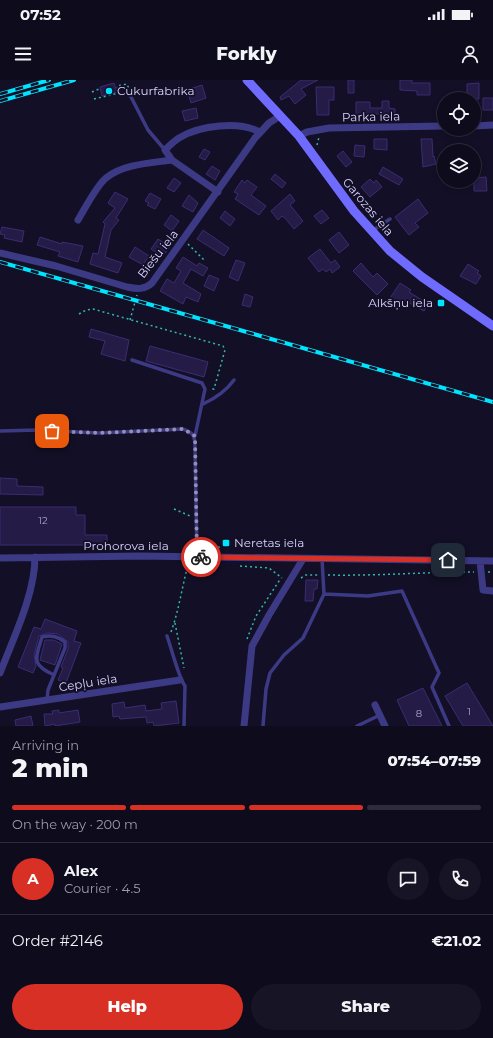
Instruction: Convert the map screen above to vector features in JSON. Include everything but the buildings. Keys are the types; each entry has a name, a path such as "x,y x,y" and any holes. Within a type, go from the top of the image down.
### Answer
{"main road":[{"name":"Garozas iela","path":"247,80 299,136 341,194 371,231 390,251 422,276 493,326"}],"street":[{"name":"Biešu iela","path":"0,253 56,266 127,287 139,289 146,288 152,283 183,241 260,132 280,116"},
{"path":"218,192 172,160 165,150 179,138 206,128 237,125 250,126 260,132"},
{"path":"481,126 493,125"},
{"name":"Parka iela","path":"299,136 307,132 329,128 437,126"},
{"path":"78,220 105,179 118,171 172,160"},
{"name":"Prohorova iela","path":"0,558 197,557 493,561"},
{"path":"0,673 24,608 35,570 35,558"},
{"path":"244,726 252,646 303,559"},
{"path":"480,561 483,590 493,591"},
{"name":"Cepļu iela","path":"0,707 180,680"},
{"path":"375,706 385,726"}],"lane":[{"path":"130,94 148,130 165,150"},
{"path":"371,231 390,218"},
{"path":"132,360 197,381 202,383 205,389 195,436 195,518 197,557"},
{"path":"203,404 228,388 234,380"},
{"path":"0,431 37,430 99,433 183,429 195,436"},
{"path":"263,726 266,689 270,673 284,656 304,638 324,594 322,559"},
{"path":"324,594 368,596 402,591 439,673 432,687 449,726"},
{"path":"46,700 65,648 65,642 58,637 49,635 42,637 36,655 36,661 45,671 54,675"},
{"path":"167,636 180,672 180,680 185,686 186,691 184,726"},
{"path":"357,726 380,715"}],"path":[{"path":"94,99 119,93 117,86 125,84 127,84 130,94"},
{"path":"92,92 99,89"},
{"path":"183,241 205,262"},
{"path":"130,320 139,289"},
{"path":"79,314 86,310 93,309 223,346 225,350 214,389 205,389"},
{"path":"174,510 195,518"},
{"path":"196,549 220,547"},
{"path":"167,636 171,632 180,604 188,564 181,564"},
{"path":"237,566 269,568 281,578 298,581 306,575 391,576 422,572 493,572"},
{"path":"174,621 184,668 180,672"}],"railway":[{"path":"0,94 49,80"},
{"path":"0,101 74,80"},
{"path":"0,262 493,402"}],"way so far":[{"path":"52,431 99,433 183,429 191,432 195,436 195,518 197,557 201,557"}],"place":[{"name":"Cukurfabrika","path":"109,91"},
{"name":"Alkšņu iela","path":"441,303"},
{"name":"Neretas iela","path":"226,543"}],"route":[{"path":"201,557 448,560"}]}
